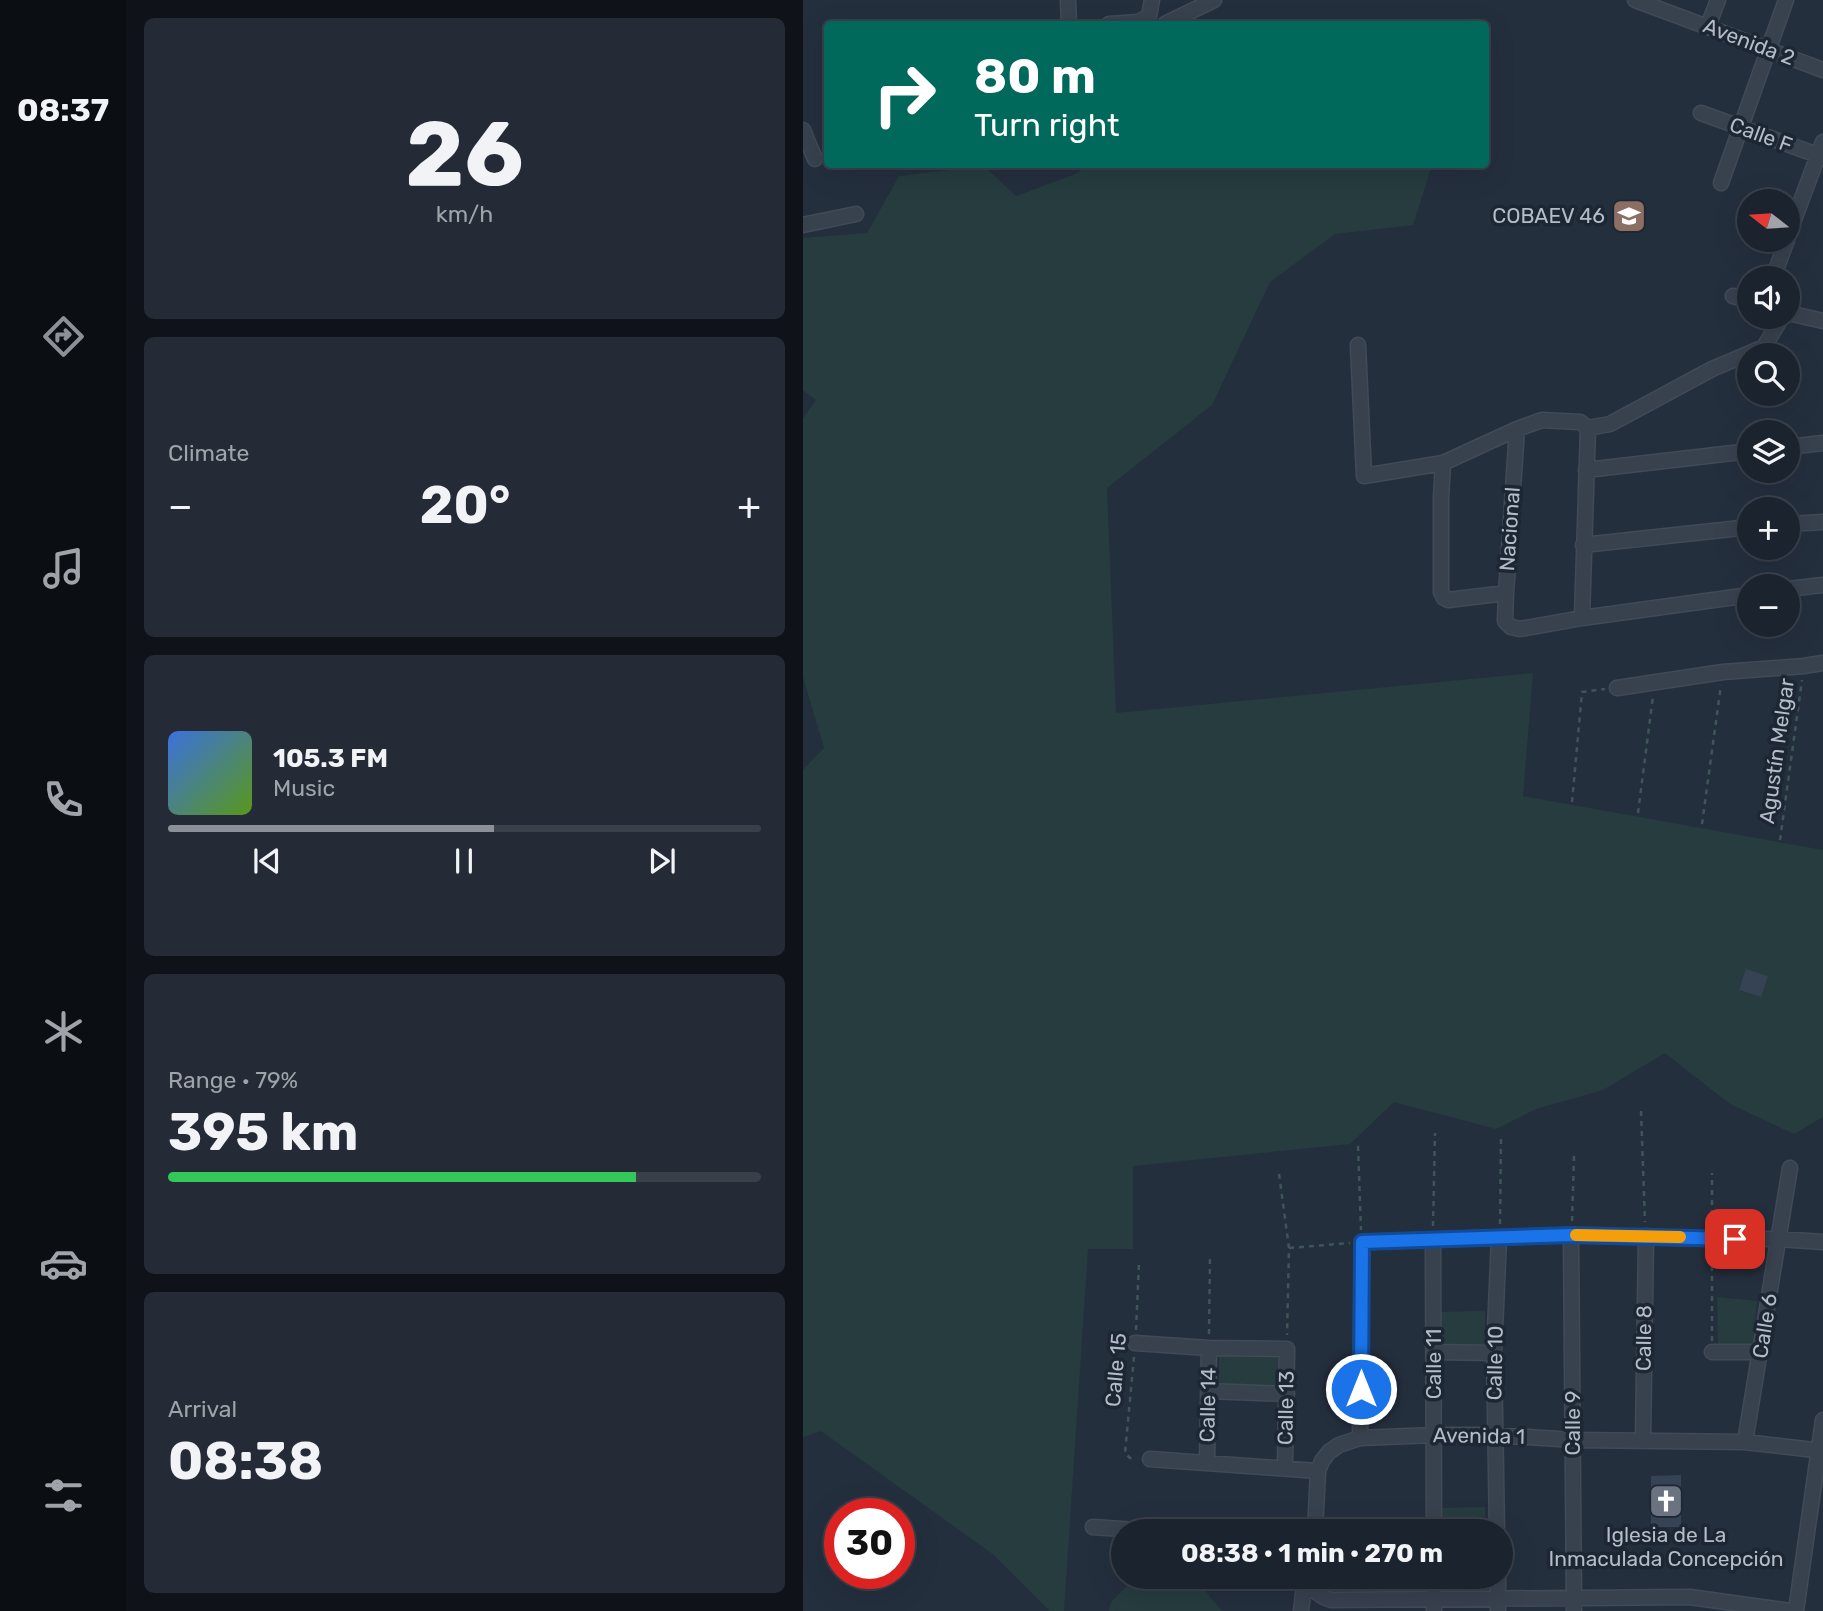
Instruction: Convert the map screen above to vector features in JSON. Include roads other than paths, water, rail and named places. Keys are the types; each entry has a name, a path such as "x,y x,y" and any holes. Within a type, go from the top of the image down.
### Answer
{"street":[{"path":"1068,0 1069,21"},
{"path":"1141,21 1149,16 1152,0"},
{"path":"1171,21 1214,0"},
{"name":"Avenida 2","path":"1635,0 1823,70"},
{"path":"1708,26 1718,0"},
{"path":"1721,183 1787,0"},
{"name":"Calle F","path":"1701,113 1740,128 1821,151"},
{"path":"803,130 815,159"},
{"path":"1801,204 1821,151"},
{"path":"803,225 856,214"},
{"path":"1733,296 1737,297"},
{"path":"1800,316 1823,321"},
{"path":"1588,428 1610,424 1712,369 1764,347 1775,329"},
{"path":"1358,345 1364,476 1443,463 1542,420 1581,422 1588,428"},
{"path":"1588,428 1582,618 1737,597"},
{"name":"Nacional","path":"1517,429 1505,621 1511,627 1520,629 1582,618"},
{"path":"1800,446 1823,443"},
{"path":"1586,470 1737,453"},
{"path":"1443,463 1441,592 1448,600 1506,593"},
{"path":"1800,523 1823,522"},
{"path":"1583,545 1737,528"},
{"path":"1800,588 1823,585"},
{"path":"1617,688 1723,672 1823,663"},
{"name":"Calle 6","path":"1745,1442 1790,1168"},
{"path":"1361,1438 1362,1242 1571,1235 1823,1242"},
{"name":"Calle 9","path":"1571,1235 1574,1604"},
{"name":"Calle 8","path":"1643,1440 1646,1236"},
{"name":"Calle 10","path":"1497,1519 1494,1353 1499,1238"},
{"name":"Calle 11","path":"1433,1240 1434,1519"},
{"path":"1135,1343 1209,1348"},
{"name":"Calle 13","path":"1209,1348 1287,1349 1285,1467"},
{"name":"Calle 14","path":"1207,1462 1209,1348"},
{"path":"1434,1352 1494,1353"},
{"path":"1712,1352 1760,1352"},
{"path":"1209,1391 1287,1394"},
{"path":"1316,1589 1320,1596 1331,1600 1434,1605 1644,1604 1690,1597 1729,1606 1793,1611 1821,1450 1823,1420"},
{"name":"Avenida 1","path":"1318,1471 1322,1461 1339,1445 1361,1438 1495,1435 1574,1440 1745,1442 1821,1450"},
{"path":"1150,1459 1318,1471 1316,1519"},
{"path":"1093,1527 1111,1528"},
{"path":"1301,1611 1303,1594 1308,1589"}],"place":[{"name":"COBAEV 46","path":"1629,216"},
{"name":"Iglesia de La Inmaculada Concepción","path":"1666,1501"}]}
